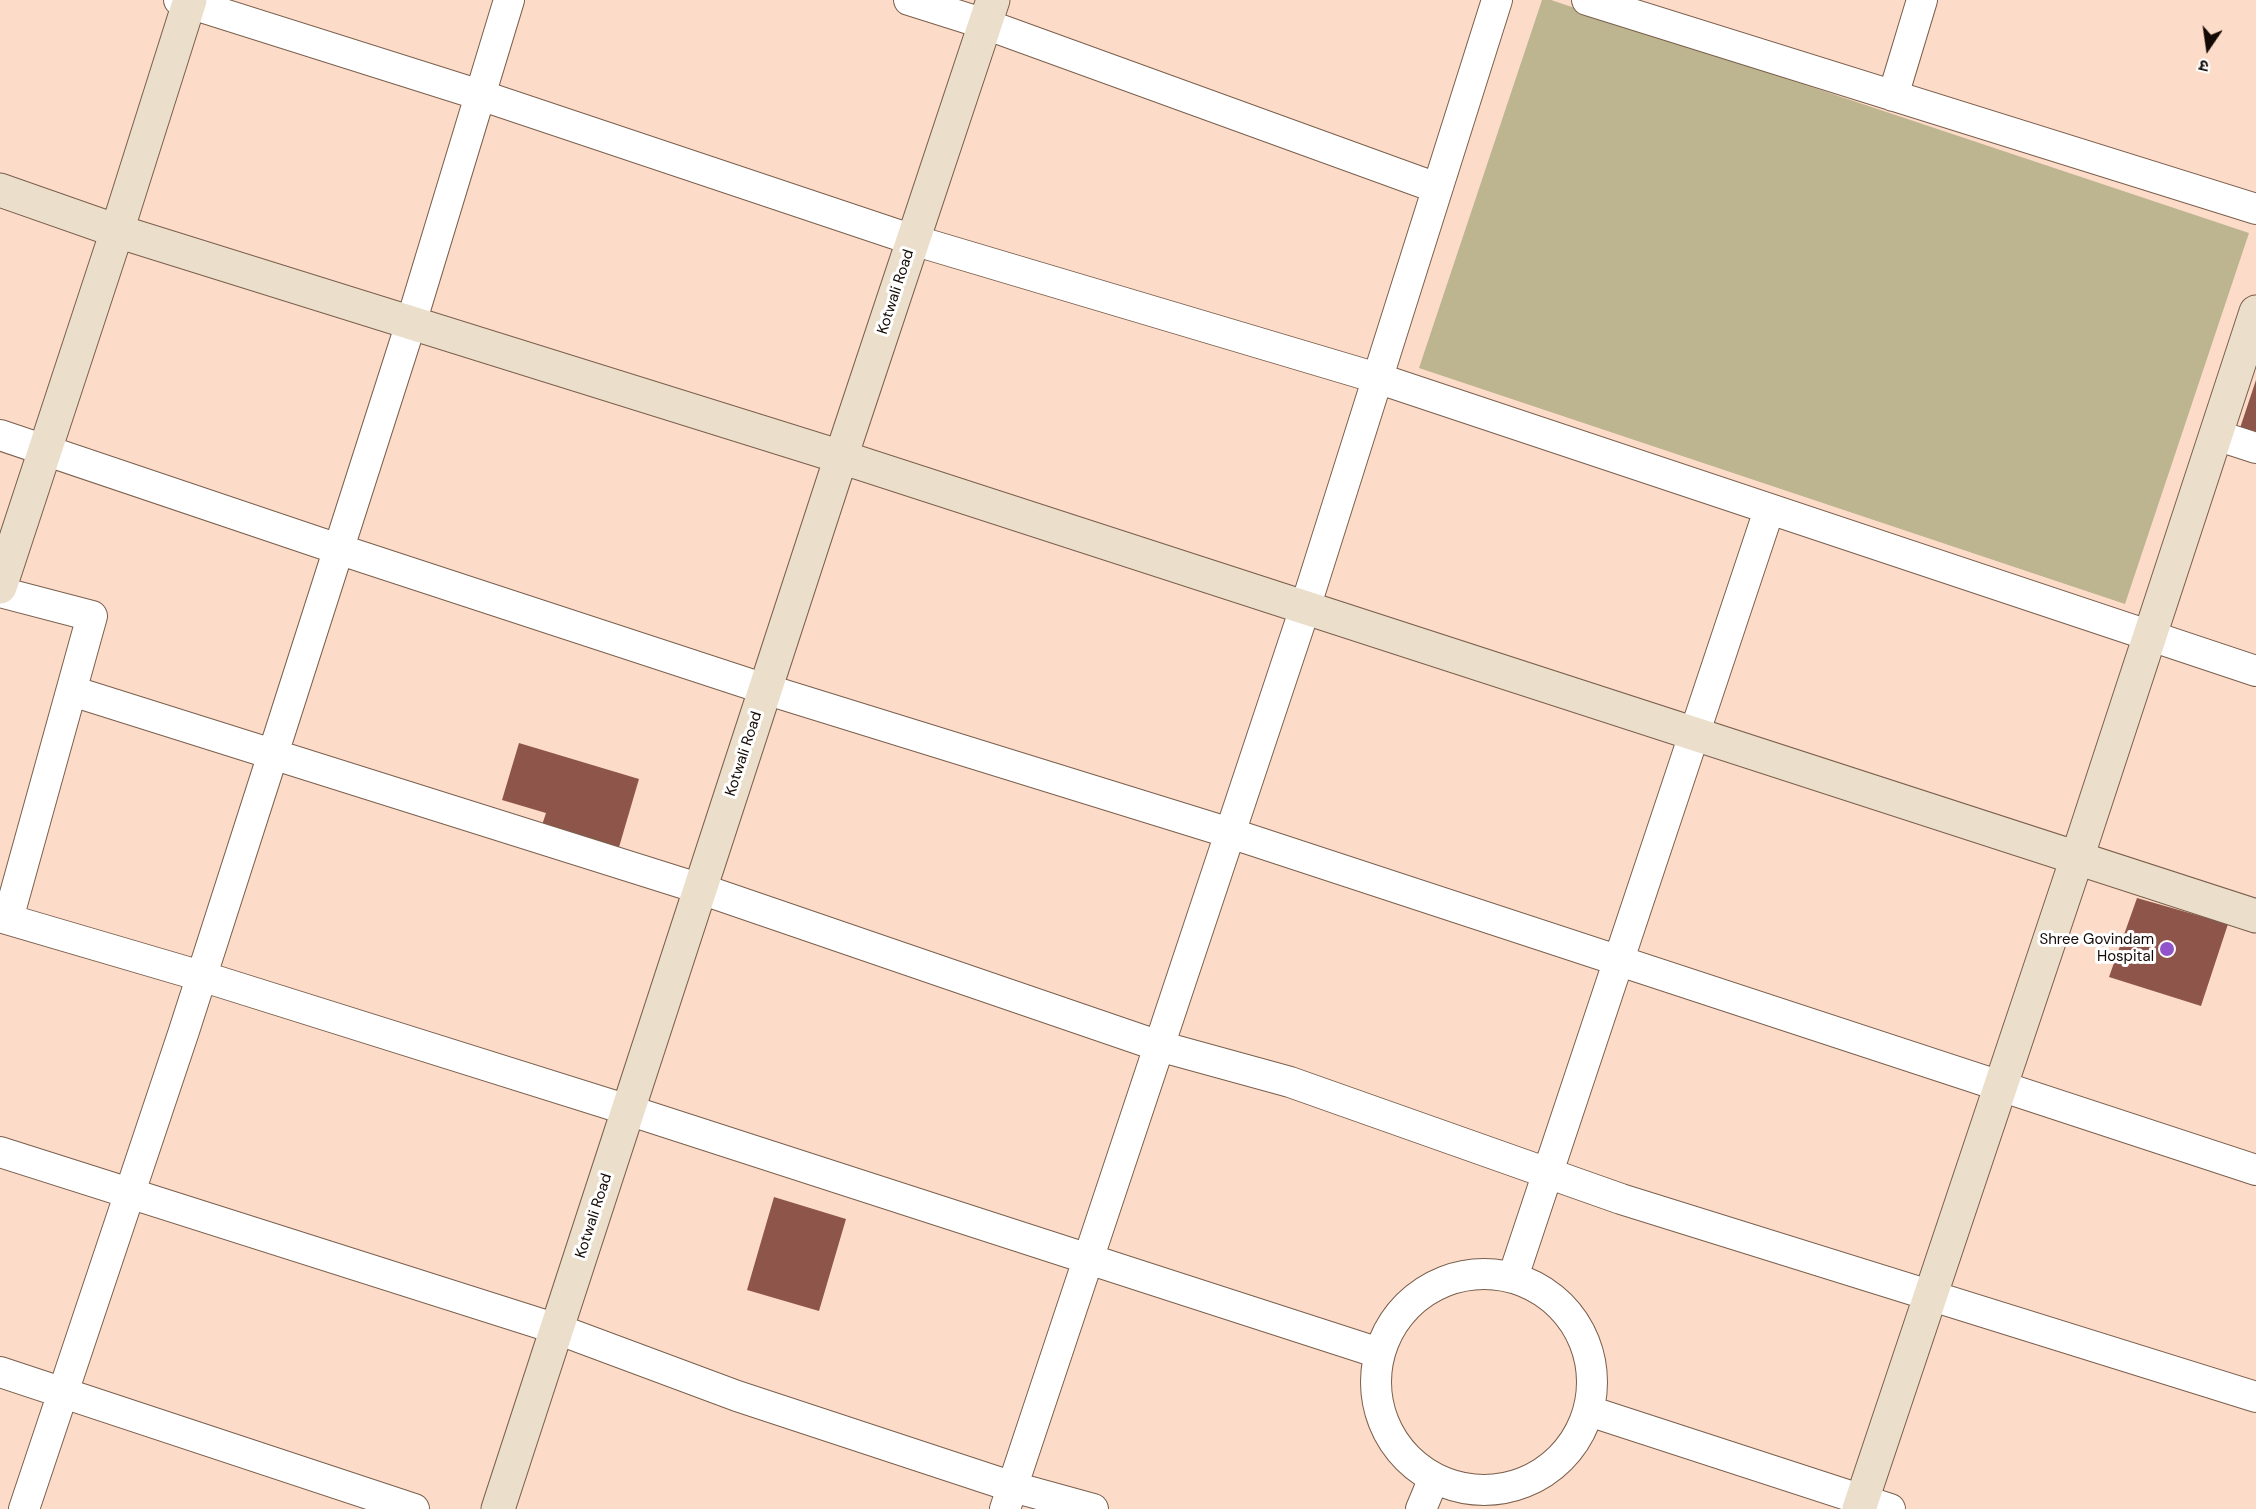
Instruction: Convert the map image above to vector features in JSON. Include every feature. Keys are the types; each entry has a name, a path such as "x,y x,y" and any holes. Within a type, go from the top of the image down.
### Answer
{"street":[{"path":"24,1509 273,754 411,323 508,0"},
{"path":"909,0 989,12 1437,188"},
{"path":"1009,1498 1305,608 1497,0"},
{"path":"1587,0 2256,209"},
{"path":"1893,96 1922,0"},
{"path":"0,587 117,231 186,1 480,95 913,240 1377,378 2256,671"},
{"name":"Kotwali Road","path":"498,1509 841,457 989,12"},
{"path":"0,190 117,231 841,457 2256,916"},
{"path":"1589,1411 1870,1506 1930,1295 2077,858 2256,312"},
{"path":"0,435 765,689 1230,833 2256,1170"},
{"path":"2216,435 2256,448"},
{"path":"1513,1277 1769,510"},
{"path":"0,592 92,616 4,918 201,976 628,1110 1378,1353"},
{"path":"84,647 117,704"},
{"path":"72,691 701,889 1159,1046 1290,1082 1621,1199 2256,1397"},
{"path":"0,1152 129,1195 557,1329 1009,1498 1093,1509"},
{"path":"1479,1273 1513,1277 1544,1291 1570,1314 1586,1344 1593,1378 1589,1411 1576,1441 1555,1465 1527,1482 1496,1490 1464,1489 1434,1478 1404,1456 1384,1425 1375,1390 1378,1353 1393,1322 1416,1296 1435,1285 1445,1280 1479,1273"},
{"path":"0,1372 414,1509"},
{"path":"1421,1509 1434,1478"}],"shaded area":[{"path":"1542,0 1551,0 2249,233 2125,604 1419,368"}],"building":[{"path":"2256,380 2256,437 2239,431"},
{"path":"519,743 639,779 617,854 540,831 546,813 502,800"},
{"path":"2137,898 2228,924 2201,1006 2109,977"},
{"path":"774,1197 846,1219 819,1311 747,1290"}],"place":[{"name":"Shree Govindam Hospital","path":"2167,949"}]}
